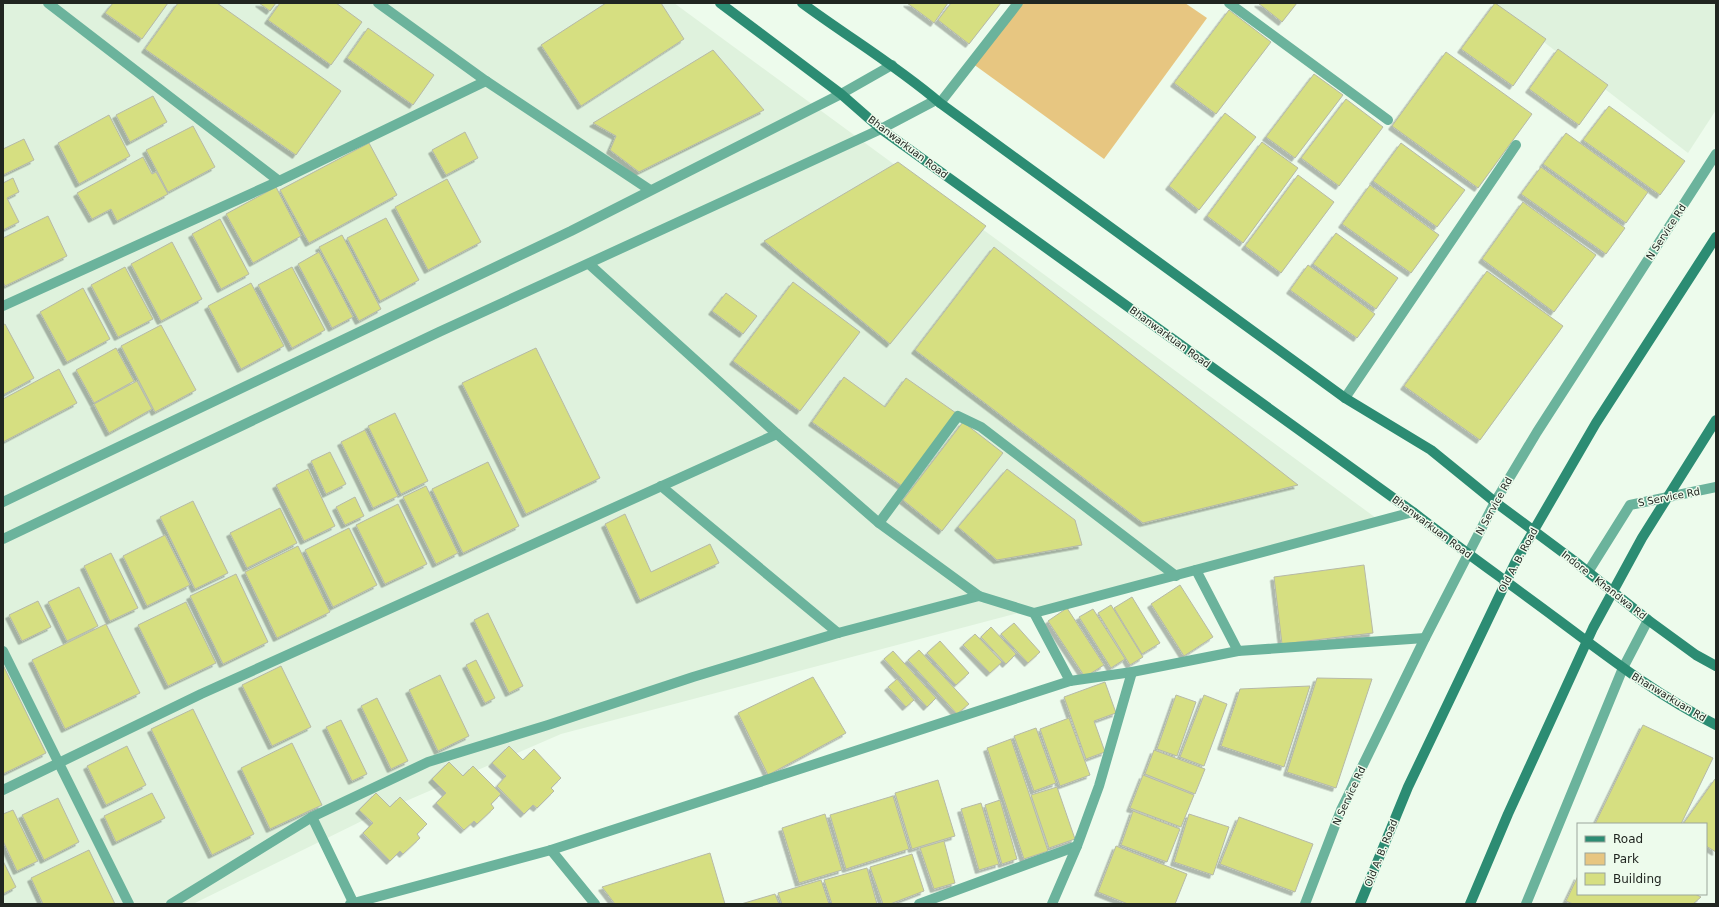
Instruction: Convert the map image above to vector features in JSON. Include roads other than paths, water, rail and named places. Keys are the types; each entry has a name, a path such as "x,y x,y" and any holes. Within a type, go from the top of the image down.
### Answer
{"main road":[{"name":"Bhanwarkuan Road","path":"720,3 841,94 881,129 1413,512 1623,668"},
{"path":"802,3 858,44 892,65 938,101 1346,398 1432,450 1495,502"},
{"name":"Old A. B. Road","path":"1360,904 1408,787 1516,561 1596,423 1716,237"},
{"path":"1470,904 1508,814 1593,628 1642,538 1716,420"},
{"name":"Indore - Khandwa Rd","path":"1495,502 1588,572 1648,620 1696,655 1716,666"},
{"name":"Bhanwarkuan Rd","path":"1623,668 1654,690 1694,714 1716,725"}],"street":[{"path":"48,3 279,182"},
{"path":"378,3 486,80 650,190"},
{"path":"3,539 938,101 1018,3"},
{"path":"1228,3 1388,120"},
{"path":"3,502 432,298 841,94 892,65"},
{"path":"3,306 279,182 486,80"},
{"path":"1346,398 1516,145"},
{"name":"N Service Rd","path":"1305,904 1341,810 1425,638 1495,502 1541,425 1716,154"},
{"path":"589,264 777,434 879,523 979,596 1034,613 1413,512"},
{"path":"879,523 958,416 981,427 1176,576"},
{"path":"3,790 201,694 777,434"},
{"path":"661,486 838,633"},
{"name":"S Service Rd","path":"1588,572 1630,505 1716,488"},
{"path":"1196,570 1238,651"},
{"path":"171,904 312,818 428,762 693,677 838,633 979,596"},
{"path":"1034,613 1070,681"},
{"path":"1526,904 1623,668 1648,620"},
{"path":"312,818 352,903 378,900 551,850 1070,681 1132,672 1238,651 1425,638"},
{"path":"3,651 128,904"},
{"path":"1052,904 1077,846 1099,786 1132,672"},
{"path":"920,904 1077,846"},
{"path":"551,850 595,904"}]}
